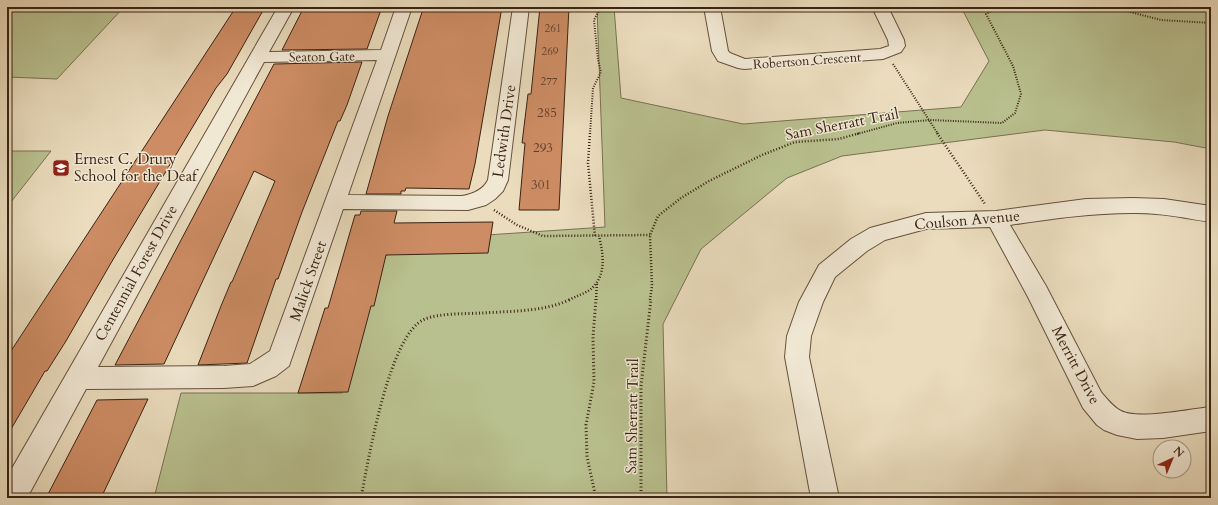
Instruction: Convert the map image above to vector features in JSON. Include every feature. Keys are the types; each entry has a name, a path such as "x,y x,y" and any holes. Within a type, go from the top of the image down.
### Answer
{"street":[{"name":"Centennial Forest Drive","path":"11,498 286,7"},
{"name":"Malick Street","path":"77,378 224,377 253,375 267,368 280,358 404,7"},
{"name":"Ledwith Drive","path":"335,202 462,204 478,200 486,196 496,186 521,7"},
{"name":"Robertson Crescent","path":"712,7 720,51 724,56 738,63 753,64 883,54 895,49 897,46 880,7"},
{"name":"Seaton Gate","path":"257,57 386,55"},
{"name":"Coulson Avenue","path":"825,498 797,357 799,336 811,302 827,271 860,245 878,234 926,221 996,218 1086,207 1134,205 1164,207 1211,214"},
{"name":"Merritt Drive","path":"996,218 1038,293 1092,400 1100,411 1116,422 1131,426 1211,419"}],"path":[{"path":"595,237 588,163 593,88 601,72 598,60 594,20 601,7"},
{"name":"Sam Sherratt Trail","path":"641,498 641,386 652,286 650,235 658,216 681,198 709,181 762,154 796,142 839,139 897,123 930,120 1002,123 1015,113 1021,94 1013,66 986,14 998,7"},
{"path":"1111,7 1161,20 1211,23"},
{"path":"883,54 893,64 930,120 947,149 996,218"},
{"path":"478,200 517,225 543,236 595,237 650,235"},
{"path":"361,498 377,416 395,360 411,329 424,319 442,316 536,309 563,303 592,288 602,271 603,254 599,236"},
{"path":"596,498 587,457 586,425 594,382 593,337 596,315 595,291 597,280"}],"green space":[{"path":"7,7 124,7 57,79 7,77"},
{"path":"597,7 614,7 621,98 743,124 961,107 989,61 961,7 1211,7 1211,18 1209,18 1211,30 1211,149 1174,142 1045,130 842,156 787,178 701,249 663,324 667,498 154,498 181,393 342,393 378,283 381,259 396,249 428,239 605,227"},
{"path":"7,151 51,151 7,207"}],"building":[{"path":"236,7 265,7 227,74 216,88 66,341 47,371 45,371 7,436 7,357"},
{"path":"304,7 382,7 367,49 282,50"},
{"path":"502,7 475,164 469,189 406,188 405,191 401,191 401,194 366,194 388,116 423,9"},
{"path":"540,7 569,7 559,210 519,210 525,143 522,143 528,94 531,94"},
{"path":"362,62 347,105 340,121 338,121 302,212 278,279 276,279 247,363 198,365 231,282 275,181 254,171 164,364 115,365 274,64"},
{"path":"361,211 397,211 394,223 493,222 488,253 386,255 374,306 371,306 348,392 298,393 325,308 328,308 355,215 360,215"},
{"path":"148,399 101,498 46,498 97,400"}],"place":[{"name":"Ernest C. Drury School for the Deaf","path":"61,168"}]}
